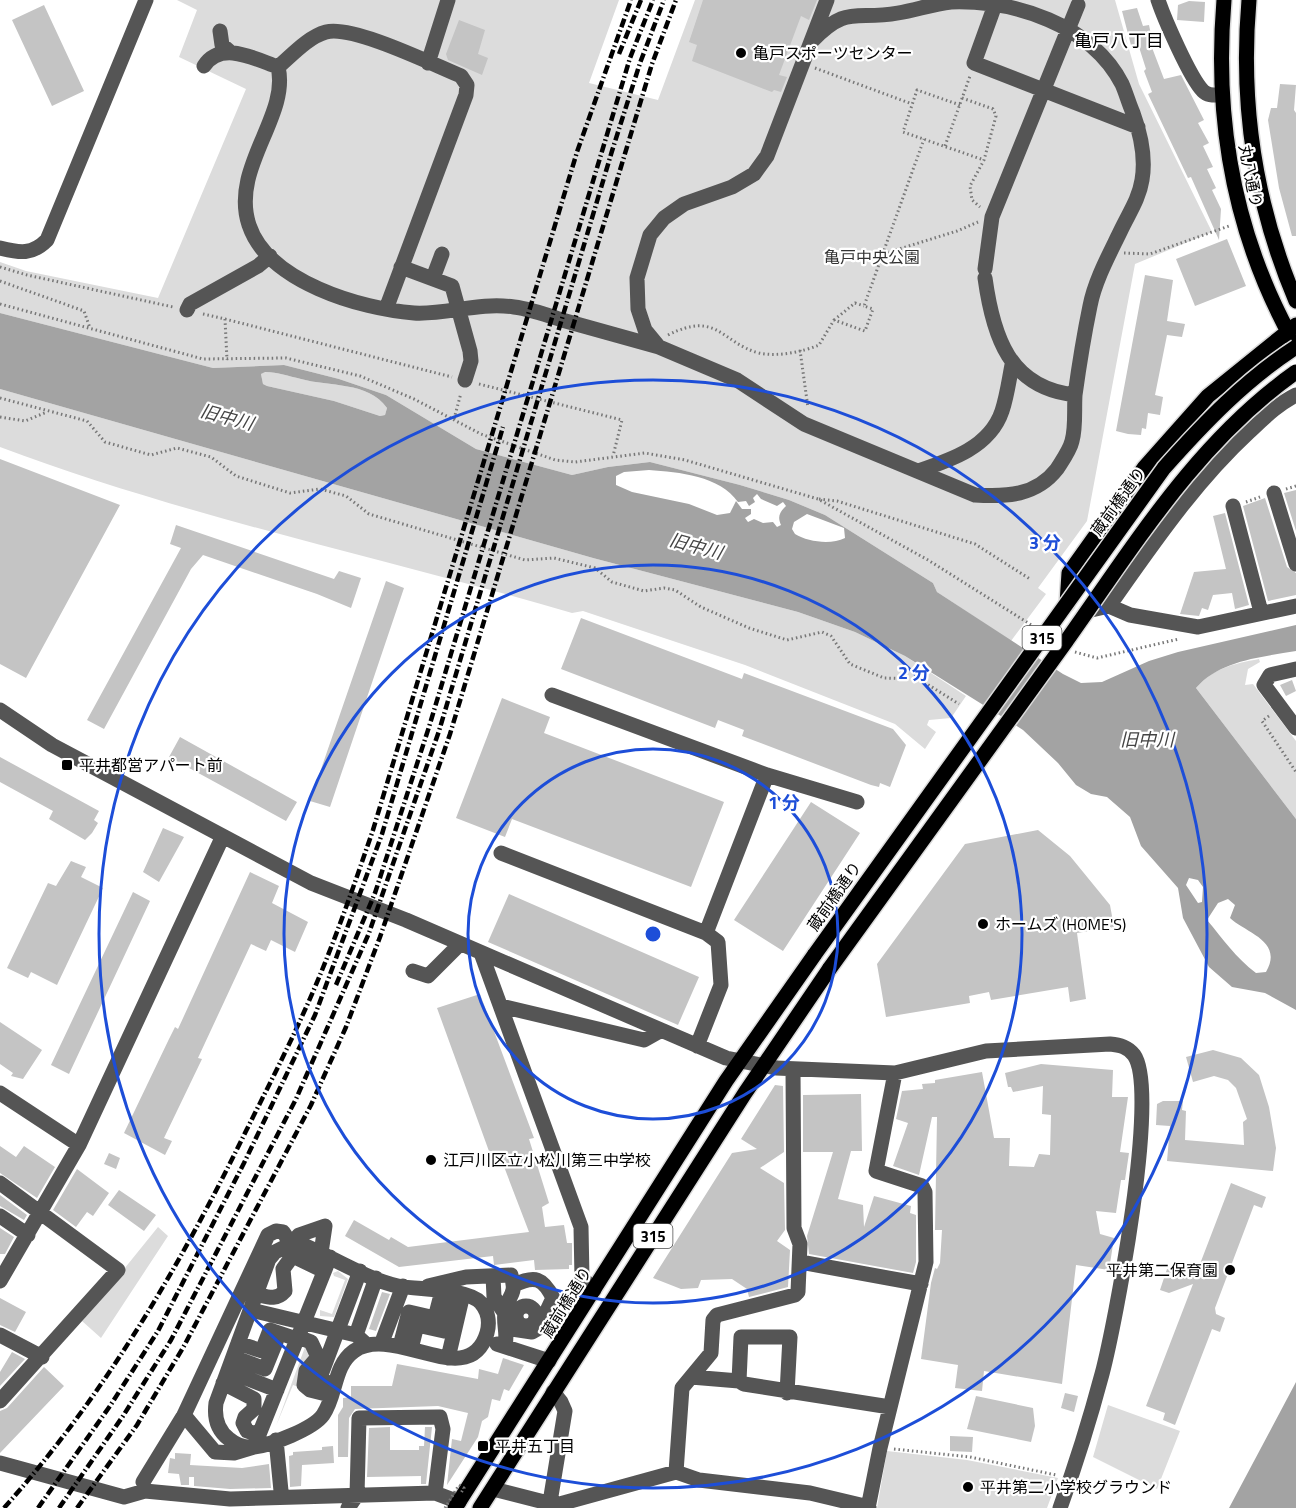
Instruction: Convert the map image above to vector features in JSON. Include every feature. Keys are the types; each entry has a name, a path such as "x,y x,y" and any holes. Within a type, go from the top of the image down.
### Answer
{"main road":[{"name":"丸八通り","path":"1224,0 1221,95 1224,128 1242,221 1262,281 1292,328 1296,347"},
{"name":"丸八通り","path":"1249,0 1246,79 1249,125 1265,212 1296,301"},
{"path":"1224,128 1249,125"},
{"path":"1067,604 1069,573 1144,468 1176,429 1232,375 1292,328"},
{"name":"蔵前橋通り","path":"455,1503 549,1362 740,1062 1128,516 1178,452 1217,411 1254,378 1296,347"},
{"name":"315","path":"480,1508 764,1066 830,968 1128,551 1187,474 1252,406 1296,371"}],"street":[{"path":"0,248 21,254 38,249 47,240 146,0"},
{"path":"428,63 448,0"},
{"path":"659,347 645,330 638,309 637,278 650,235 664,218 684,204 732,187 754,174 767,156 828,0"},
{"path":"278,67 281,88 248,175 245,204 249,224 256,240 270,256 319,290 351,303 415,313 477,305 515,307 659,347 737,380 804,424 975,495 999,497 1023,493 1039,486 1056,470 1072,441 1075,395 1090,303 1112,250 1134,207 1142,181 1143,152 1138,126 1121,83 1092,47 1067,29 1035,11 996,2 969,0 931,4 885,15 846,15 829,24 812,41"},
{"path":"1158,0 1198,84 1211,96 1221,95"},
{"path":"996,2 974,63 1138,126"},
{"path":"1075,395 1054,393 1012,365 989,309 985,274 992,218 1077,5"},
{"path":"220,31 222,45 229,51 278,67"},
{"path":"278,67 301,47 327,32 349,32 461,76 467,85 466,95 386,309"},
{"path":"204,66 209,58 229,51"},
{"path":"433,278 442,254"},
{"path":"187,310 190,304 258,266 270,256"},
{"path":"401,267 452,286 470,351 471,361 465,380"},
{"path":"1292,328 1296,371"},
{"path":"918,471 964,453 992,430 1002,412 1012,365"},
{"path":"1109,606 1194,489 1254,427 1280,404 1296,395"},
{"path":"1274,493 1296,564"},
{"path":"1233,506 1261,612"},
{"path":"1087,611 1109,606 1130,615 1198,627 1296,606"},
{"path":"1296,669 1266,678 1264,685 1296,728"},
{"path":"552,695 767,775 857,802"},
{"path":"0,710 52,745 222,838 311,883 460,944 660,1031 740,1062 793,1069 895,1073 986,1051 1110,1044 1121,1046 1136,1057 1142,1103 1141,1150 1119,1290 1103,1372 1060,1508"},
{"path":"706,933 767,775"},
{"path":"0,1281 4,1263 28,1235 79,1145 222,838"},
{"path":"501,853 706,933 718,942 722,985 696,1046"},
{"path":"413,971 428,976 460,944"},
{"path":"481,953 581,1227 582,1278 594,1290"},
{"path":"501,1006 644,1040 660,1031"},
{"path":"676,1472 682,1388 711,1353 713,1320 717,1315 795,1295 798,1292 800,1244 794,1228 793,1069"},
{"path":"493,1489 547,1506 676,1472 699,1480 810,1493 868,1507 880,1448 926,1262 925,1192 922,1186 876,1171 895,1073"},
{"path":"0,1093 79,1145"},
{"path":"0,1183 118,1270 0,1401"},
{"path":"0,1216 28,1235"},
{"path":"184,1415 215,1452 234,1453 256,1441 300,1333 325,1260 325,1226 299,1235 291,1244 275,1252 269,1259 216,1403 217,1425 222,1434 235,1444 256,1441 276,1440 315,1423 324,1413 342,1364 361,1340 376,1278"},
{"path":"143,1482 184,1415 267,1235 276,1231 283,1232 291,1244 306,1246 325,1260"},
{"path":"256,1294 272,1298 280,1297 285,1291 283,1269 291,1258 297,1258 325,1260 410,1287 452,1293 522,1309 553,1298 546,1283 526,1279 514,1285"},
{"path":"800,1262 921,1284"},
{"path":"332,1389 319,1380 360,1271"},
{"path":"410,1287 466,1277 511,1275 514,1292 522,1309"},
{"path":"231,1363 262,1352 270,1330 300,1333 338,1330 361,1340 382,1342 455,1360 467,1357 477,1351 485,1340 489,1321 487,1300 493,1276"},
{"path":"382,1342 410,1287"},
{"path":"406,1348 417,1325 444,1331 452,1293"},
{"path":"448,1358 452,1293"},
{"path":"505,1346 508,1334 522,1309"},
{"path":"251,1310 300,1333 311,1342 318,1357 306,1371 304,1385 310,1390 332,1389"},
{"path":"0,1335 42,1357"},
{"path":"739,1381 741,1337 790,1337 787,1392"},
{"path":"485,1340 549,1362"},
{"path":"231,1363 265,1369 276,1342"},
{"path":"231,1363 254,1399 254,1409 245,1417 243,1423 256,1441"},
{"path":"231,1363 277,1390"},
{"path":"691,1377 739,1381 744,1384 787,1392 890,1407"},
{"path":"547,1506 565,1411 553,1392"},
{"path":"353,1502 359,1418 440,1417 443,1429 435,1493"},
{"path":"276,1440 278,1499"},
{"path":"0,1463 123,1502 145,1491 191,1497 353,1502 435,1493 455,1503"}],"path":[{"path":"945,146 974,63"},
{"path":"804,64 912,104"},
{"path":"960,105 917,90 903,132 984,160"},
{"path":"883,254 992,218 972,200 970,186 984,160 996,116 993,110 962,98"},
{"path":"864,306 924,139"},
{"path":"1112,250 1130,255 1150,254 1242,221"},
{"path":"0,267 27,276 225,319 622,420 613,456"},
{"path":"0,281 84,311 90,328"},
{"path":"659,347 665,336 685,327 697,326 720,331 757,352 800,350 819,345 834,320 855,303 873,309 865,331 834,320"},
{"path":"0,304 203,358 227,360 286,358 360,376 481,434 555,460 575,462 645,453 685,460 818,499 837,501 975,544 1030,579"},
{"path":"225,319 227,360"},
{"path":"800,350 809,403 804,424"},
{"path":"0,398 87,421 105,442 151,455 177,448 211,457 236,476 290,493 320,489 346,496 369,514 525,560 554,558 595,568 612,582 644,591 664,588 675,590 701,606 749,628 787,640 822,632 831,636 850,664 884,678 919,679 959,704"},
{"path":"453,419 458,404"},
{"path":"0,417 25,421 49,411"},
{"path":"818,499 928,560 1037,628"},
{"path":"1067,647 1089,657 1107,657 1194,635 1198,627"},
{"path":"1280,708 1262,721 1296,772"},
{"path":"880,1448 970,1457 1071,1478"},
{"path":"459,1485 464,1488 455,1503 459,1485"}],"green space":[{"name":"亀戸中央公園","path":"177,0 619,0 589,83 658,100 695,0 1115,0 1139,84 1212,232 1135,264 1087,521 1038,588 1046,594 1011,641 937,592 933,583 825,515 789,500 650,462 608,467 572,475 476,449 386,395 339,379 284,365 213,368 0,313 0,262 26,271 158,298 246,89 179,57 197,10"},
{"path":"264,372 359,389 379,399 387,408 385,415 380,416 334,401 267,386 263,384 261,374"},
{"path":"0,389 593,558 798,612 855,632 905,656 966,696 951,718 929,720 927,725 936,732 925,749 895,724 745,665 583,611 572,613 212,516 70,472 0,447"},
{"path":"1259,659 1260,662 1248,669 1245,685 1253,684 1296,741 1296,819 1196,688 1217,671"},
{"path":"158,1227 168,1236 101,1338 82,1321"},
{"path":"338,1271 348,1279 334,1317 320,1316 320,1310 332,1314 345,1280 334,1276 333,1273"},
{"path":"305,1347 309,1347 317,1398 300,1391 301,1388 293,1385 276,1426"},
{"path":"1108,1405 1180,1431 1157,1489 1093,1457"},
{"name":"平井第二小学校グラウンド","path":"887,1451 967,1460 1058,1478 1047,1508 877,1508"}],"water":[{"name":"旧中川","path":"0,313 213,368 284,365 339,379 386,395 476,449 572,475 608,467 650,462 740,485 789,500 825,515 933,583 937,592 1063,674 1081,683 1102,682 1149,661 1178,652 1296,625 1296,651 1242,661 1217,671 1196,688 1296,819 1296,1010 1265,993 1232,987 1209,967 1183,918 1178,888 1141,846 1130,817 1107,797 1091,794 1076,785 1058,763 1023,730 905,656 855,632 798,612 593,558 0,389","holes":["274,373 359,389 379,399 387,408 385,415 380,416 334,401 267,386 263,384 261,374","649,470 698,477 721,486 738,502 746,501 749,506 755,502 753,498 757,494 761,499 777,506 783,502 786,506 780,514 781,525 777,527 773,522 763,523 754,519 748,522 745,518 751,514 751,509 742,509 736,501 730,513 717,515 689,504 632,492 616,485 616,476 624,472","807,514 844,528 845,538 826,542 806,539 795,534 792,529 794,522","1189,878 1198,880 1203,887 1202,902 1198,903 1186,885","1228,899 1235,905 1230,918 1267,945 1270,961 1266,972 1256,973 1242,961 1207,920 1218,903"]},
{"path":"1296,1382 1296,1508 1229,1508"}],"building":[{"name":"亀戸スポーツセンター","path":"703,0 817,0 809,20 801,16 779,75 787,77 781,92 774,90 772,92 692,61 697,45 689,42"},
{"path":"1189,1 1205,2 1204,22 1177,20 1178,5"},
{"path":"44,5 84,91 52,106 12,20"},
{"path":"1137,8 1143,26 1149,25 1153,44 1151,45 1164,79 1181,75 1204,120 1198,123 1209,143 1203,146 1213,167 1207,169 1216,188 1212,190 1221,209 1219,240 1191,177 1188,178 1148,94 1152,92 1144,71 1146,69 1139,47 1132,49 1122,11"},
{"path":"459,20 485,30 478,54 488,58 482,75 448,60 446,54"},
{"path":"1280,84 1296,85 1294,110 1296,113 1296,236 1292,236 1279,188 1268,120 1271,108 1277,108"},
{"path":"1227,239 1246,286 1195,306 1176,259"},
{"path":"1145,275 1173,280 1167,321 1185,324 1182,337 1167,335 1155,395 1163,397 1160,415 1148,413 1146,429 1142,428 1141,435 1116,431"},
{"path":"0,459 120,505 26,678 0,664"},
{"path":"1296,490 1296,531 1284,493"},
{"path":"1265,498 1287,567 1296,573 1296,595 1268,601 1243,506"},
{"path":"1225,513 1249,605 1235,609 1232,593 1213,595 1208,610 1202,608 1199,616 1180,614 1194,572 1226,569 1213,516"},
{"path":"176,525 334,579 339,571 361,578 351,608 203,555 191,569 104,729 87,720 181,548 170,544"},
{"path":"386,581 404,588 330,807 310,801"},
{"path":"581,618 742,679 744,673 893,729 906,745 890,787 880,783 879,787 871,785 742,736 744,730 718,720 715,728 561,669"},
{"path":"1292,680 1296,691 1286,696 1280,685"},
{"path":"502,698 550,717 544,733 724,802 691,887 512,819 505,837 456,818"},
{"path":"180,737 297,802 286,821 169,757"},
{"path":"0,757 99,811 94,820 98,823 92,833 85,840 49,819 53,811 0,782"},
{"path":"811,802 860,833 783,951 734,920"},
{"path":"163,828 184,837 159,882 143,872"},
{"path":"1038,830 1070,856 1110,905 1114,927 1077,933 1086,999 1070,1002 1068,987 991,1000 989,992 969,996 970,1003 886,1017 877,964 965,844"},
{"path":"71,861 86,867 81,877 103,888 57,985 31,972 28,978 7,968 48,883 56,886"},
{"path":"250,872 279,886 272,903 308,922 295,952 271,940 266,951 251,944 198,1058 202,1059 164,1138 172,1141 165,1155 124,1133 175,1027 178,1029"},
{"path":"133,892 150,901 69,1074 51,1065"},
{"path":"509,894 699,977 678,1025 488,942"},
{"path":"480,994 534,1138 529,1139 549,1203 542,1207 545,1227 564,1225 567,1243 572,1243 572,1265 569,1265 569,1269 535,1270 534,1260 494,1265 493,1256 399,1267 345,1236 354,1220 389,1240 391,1237 408,1247 529,1232 498,1151 490,1154 437,1008"},
{"path":"0,1022 42,1050 23,1079 11,1076 13,1073 0,1064"},
{"path":"1213,1050 1241,1058 1259,1075 1269,1107 1276,1148 1273,1171 1167,1161 1170,1126 1156,1125 1157,1104 1163,1101 1183,1101 1182,1110 1186,1111 1185,1140 1244,1145 1243,1122 1247,1119 1236,1088 1228,1080 1214,1076 1193,1082 1186,1057"},
{"path":"1041,1064 1113,1070 1112,1097 1128,1097 1120,1152 1129,1153 1125,1180 1121,1180 1116,1213 1096,1211 1100,1234 1114,1238 1109,1270 1076,1265 1062,1384 984,1371 982,1391 955,1388 958,1365 921,1359 931,1283 935,1268 937,1269 940,1263 942,1230 935,1230 937,1117 932,1117 919,1175 893,1166 908,1123 896,1119 902,1091 923,1089 922,1084 935,1083 935,1080 982,1072 994,1138 1010,1138 1009,1166 1034,1167 1039,1154 1050,1155 1051,1115 1042,1114 1043,1086 1013,1092 1011,1087 1008,1087 1005,1073"},
{"path":"775,1085 783,1086 784,1152 760,1168 784,1183 785,1230 777,1241 790,1250 788,1287 749,1297 747,1289 732,1279 701,1280 698,1288 681,1289 653,1278 732,1153 757,1149 741,1139"},
{"path":"861,1094 862,1151 851,1151 838,1199 863,1205 864,1227 874,1196 911,1206 910,1213 916,1215 916,1262 913,1273 809,1254 807,1236 833,1152 803,1152 803,1095"},
{"path":"0,1146 16,1157 24,1146 55,1167 37,1198 0,1173"},
{"path":"109,1153 120,1158 116,1169 104,1164"},
{"path":"77,1169 109,1193 93,1216 87,1212 76,1227 53,1210"},
{"path":"1231,1183 1266,1197 1262,1208 1254,1205 1215,1308 1216,1314 1225,1318 1220,1332 1212,1329 1175,1425 1163,1420 1165,1413 1146,1406 1193,1284 1169,1293 1160,1290 1167,1269 1195,1277"},
{"path":"119,1190 156,1215 144,1231 108,1205"},
{"path":"0,1195 27,1215 24,1220 0,1206"},
{"path":"0,1228 14,1237 5,1254 0,1254"},
{"path":"382,1292 390,1294 376,1331 369,1329"},
{"path":"0,1298 26,1312 15,1332 0,1325"},
{"path":"12,1352 25,1359 0,1386 0,1372"},
{"path":"503,1358 524,1365 509,1391 504,1389 500,1401 492,1399 488,1417 482,1421 478,1437 447,1485 452,1439 461,1441 468,1413 438,1406 355,1409 349,1418 348,1457 338,1457 338,1415 343,1407 343,1398 351,1397 351,1386 392,1386 397,1364 478,1379 479,1369 498,1374"},
{"path":"44,1367 64,1386 0,1453 0,1411 7,1408"},
{"path":"1065,1393 1078,1396 1074,1412 1061,1408"},
{"path":"976,1396 1033,1408 1035,1426 1031,1442 967,1429"},
{"path":"390,1427 390,1450 419,1450 419,1446 424,1446 425,1427 432,1427 426,1484 421,1484 421,1476 367,1477 369,1428"},
{"path":"950,1436 973,1437 972,1452 950,1451"},
{"path":"333,1446 334,1463 302,1465 301,1486 290,1487 289,1456 293,1455 293,1452 322,1450 322,1447"},
{"path":"175,1453 191,1454 190,1465 242,1468 269,1464 271,1488 230,1489 194,1486 194,1477 189,1477 189,1485 181,1485 179,1474 168,1473 170,1458 175,1459"}],"railway":[{"path":"4,1508 41,1465 108,1375 167,1280 221,1181 297,1027 323,967 373,830 577,152 631,0"},
{"path":"619,54 641,0"},
{"path":"336,985 375,893 429,727 630,58 653,0"},
{"path":"59,1508 123,1416 171,1340 296,1099 369,933 439,731 612,151 640,63 664,0"},
{"path":"77,1508 137,1425 184,1346 311,1105 346,1027 380,937 450,734 652,64 676,0"},
{"path":"38,1508 110,1406 158,1331 244,1163 315,1015 382,834 503,427"}],"place":[{"name":"亀戸スポーツセンター","path":"741,53"},
{"name":"平井都営アパート前","path":"67,765"},
{"name":"ホームズ (HOME'S)","path":"983,924"},
{"name":"江戸川区立小松川第三中学校","path":"431,1160"},
{"name":"平井第二保育園","path":"1230,1270"},
{"name":"平井五丁目","path":"483,1446"},
{"name":"平井第二小学校グラウンド","path":"968,1487"}],"district":[{"name":"亀戸八丁目","path":"1119,40"}]}
